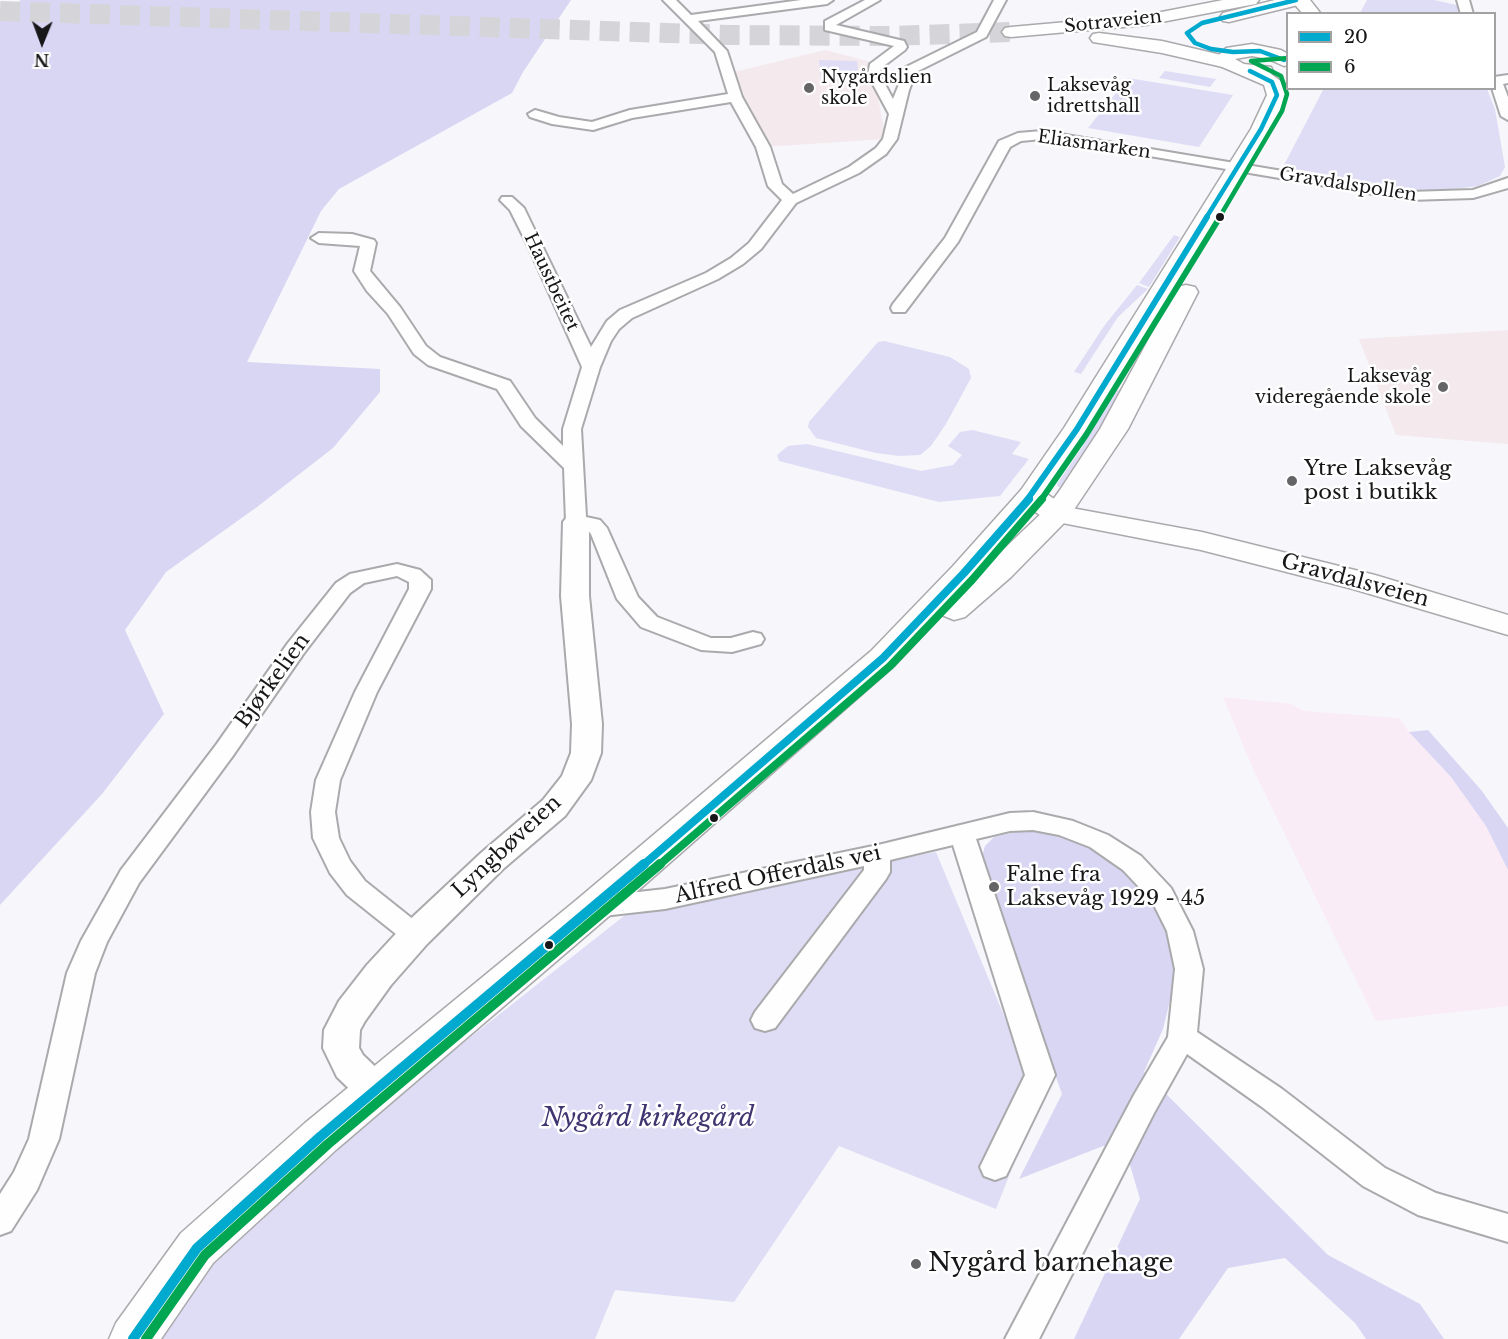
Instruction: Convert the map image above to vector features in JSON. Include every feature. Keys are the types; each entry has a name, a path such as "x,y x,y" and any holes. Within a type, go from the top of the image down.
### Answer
{"main road":[{"name":"Sotraveien","path":"1019,28 1122,9 1187,0"},
{"name":"Sotraveien","path":"1019,28 1146,20 1250,0"},
{"path":"1090,37 1202,23 1305,6"},
{"path":"883,658 935,625 985,584 1065,504 1114,429 1188,288 1241,194 1261,129 1277,95 1272,82 1250,71 1230,57 1191,40 1187,33 1202,23"},
{"path":"1019,28 1230,57 1260,51 1274,54 1286,61 1270,71 1250,71"},
{"path":"133,1339 197,1248 375,1090 594,907 883,658 964,573 1030,496 1077,429 1159,299 1247,169 1286,125 1292,108 1294,90"},
{"name":"Gravdalsveien","path":"1030,496 1364,582 1508,625"}],"street":[{"path":"669,0 721,51 735,97 763,147 775,186 790,200"},
{"path":"689,19 827,0"},
{"path":"874,0 840,16 829,24 829,27 900,44 901,47 897,51 875,67 874,75 897,115"},
{"name":"Lyngbøveien","path":"375,1090 350,1066 341,1048 342,1030 352,1011 379,975 415,935 492,861 554,808 576,780 586,753 587,724 575,596 576,522 572,429 602,340 613,325 626,314 712,276 736,261 755,246 780,210 790,200 870,160 890,139 902,90 911,70 982,34 1000,0"},
{"path":"1499,80 1508,116"},
{"path":"535,114 557,121 593,126 630,114 735,97"},
{"name":"Eliasmarken","path":"899,308 952,239 1004,144 1010,139 1031,135 1061,137 1247,169"},
{"name":"Gravdalspollen","path":"1247,169 1409,196 1473,194 1494,189 1508,182"},
{"name":"Haustbeitet","path":"507,200 516,208 536,246 591,367"},
{"path":"319,238 352,238 368,243 362,271 373,288 394,310 420,350 434,361 504,385 528,422 572,465"},
{"path":"576,522 592,524 600,532 628,599 649,622 708,645 732,645 753,639"},
{"name":"Bjørkelien","path":"0,1221 26,1180 44,1139 81,973 94,941 130,877 224,751 296,648 343,588 357,578 397,570 414,574 420,580 420,589 366,692 328,780 323,812 326,838 339,866 356,888 415,935"},
{"name":"Alfred Offerdals vei","path":"594,907 665,899 878,854 1010,822 1033,821 1064,827 1099,841 1132,863 1162,895 1180,931 1189,969 1182,1038 1144,1104 1022,1339"},
{"path":"962,834 1040,1075 995,1167"},
{"path":"765,1020 877,872 878,854"},
{"path":"1182,1038 1201,1048 1272,1098 1374,1177 1429,1205 1508,1228"}],"shaded area":[{"path":"21,0 571,0 523,72 512,93 339,189 321,211 247,362 380,369 380,392 333,448 257,507 166,572 125,630 164,714 102,794 0,905 0,14"},
{"name":"Nygårdslien skole","path":"825,50 871,62 886,139 762,147 734,72"},
{"name":"Laksevåg videregående skole","path":"1508,330 1508,444 1396,435 1359,339"},
{"path":"1223,697 1291,704 1304,711 1399,718 1451,777 1486,826 1508,870 1508,1006 1376,1021 1254,771"},
{"path":"1428,730 1482,791 1508,828 1508,870 1486,826 1451,777 1409,732"},
{"path":"1041,831 1063,835 1101,851 1130,873 1147,892 1159,915 1173,948 1174,984 1163,1029 1144,1072 1328,1255 1420,1304 1444,1339 1366,1339 1355,1323 1285,1258 1228,1268 1179,1339 1074,1339 1140,1199 1125,1148 1103,1146 1019,1179 1062,1094 985,881 981,860 985,846 994,837 1016,832"}],"green space":[{"path":"1367,0 1434,0 1457,5 1460,12 1361,12"},
{"path":"819,60 857,61 859,81 821,81"},
{"path":"1165,71 1216,79 1210,87 1159,78"},
{"path":"1128,78 1233,95 1199,147 1088,128"},
{"path":"1323,90 1487,90 1495,109 1505,167 1500,176 1478,186 1438,191 1386,188 1387,185 1283,167"},
{"path":"1174,235 1180,237 1149,287 1139,283"},
{"path":"1137,285 1148,289 1118,317 1081,374 1074,372 1104,326"},
{"path":"884,341 950,357 969,369 971,378 946,424 931,446 920,455 899,456 876,453 816,438 808,427 809,422 878,342"},
{"path":"1121,391 1084,459 1062,487 1058,487 1057,484 1083,446 1083,435 1111,392"},
{"path":"972,430 1021,442 1012,454 1029,459 1000,496 939,502 779,461 777,455 788,446 807,444 921,471 953,465 962,455 948,446 960,432"},
{"name":"Nygård kirkegård","path":"936,852 1039,1100 996,1209 839,1146 734,1302 615,1290 595,1339 154,1339 225,1231 634,908"}],"tunnel":[{"path":"0,11 729,35 888,36 1011,32"}],"transit line":[{"name":"20","path":"1284,60 1260,51 1233,52 1211,49 1195,43 1187,33 1202,23 1296,0"},
{"name":"6","path":"146,1339 205,1255 328,1144 601,915 890,666 972,580 1039,503 1086,435 1168,304 1282,111 1287,94 1281,76 1251,61 1286,58"},
{"name":"20","path":"133,1339 197,1248 321,1136 594,907 883,658 964,573 1031,496 1077,429 1261,129 1277,95 1272,82 1250,71"}],"place":[{"name":"Nygårdslien skole","path":"809,88"},
{"name":"Laksevåg idrettshall","path":"1035,96"},
{"name":"Laksevåg videregående skole","path":"1443,387"},
{"name":"Ytre Laksevåg post i butikk","path":"1292,481"},
{"name":"Falne fra Laksevåg 1929 - 45","path":"994,887"},
{"name":"Nygård barnehage","path":"916,1264"}]}
